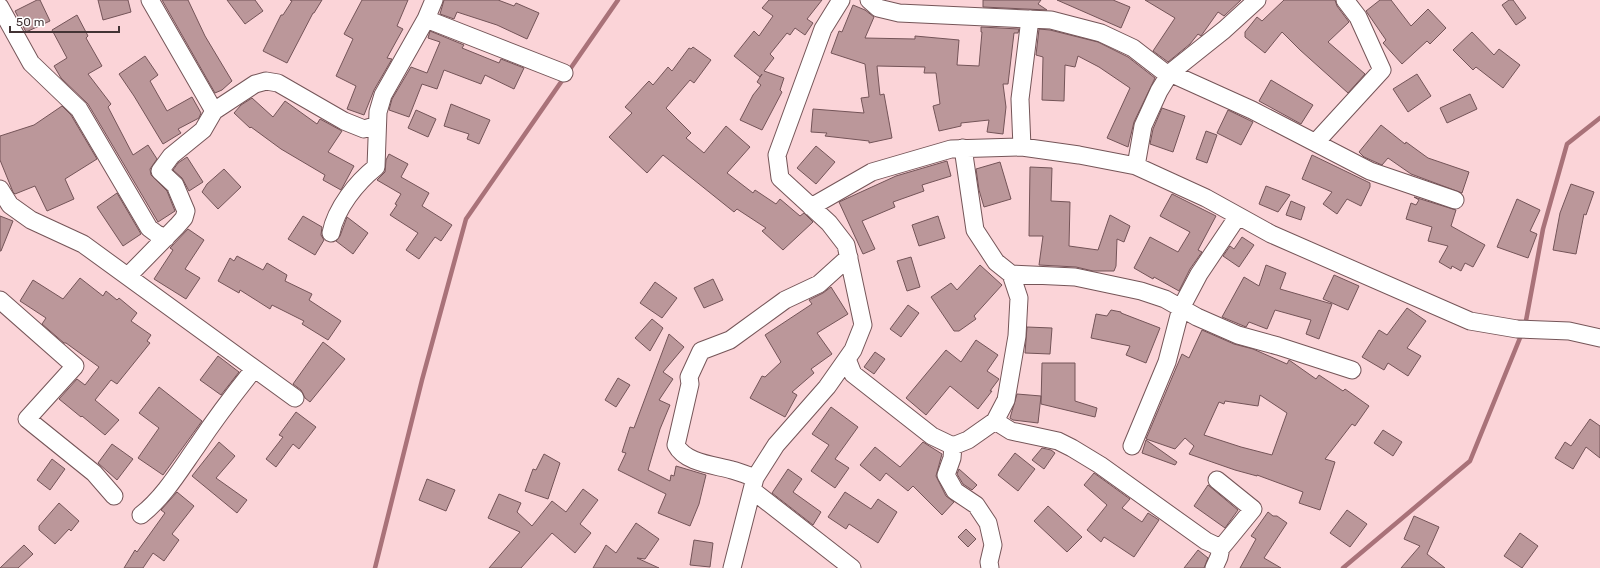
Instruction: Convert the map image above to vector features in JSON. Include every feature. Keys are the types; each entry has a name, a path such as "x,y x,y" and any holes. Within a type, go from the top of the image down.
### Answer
{"street":[{"path":"150,0 214,111"},
{"path":"331,232 338,214 347,198 366,175 376,167 378,112 383,95 426,19 434,0"},
{"path":"735,566 754,484 776,445 827,387 847,359 853,350 863,325 846,245 829,223 780,178 777,155 823,29 842,0"},
{"path":"869,0 878,8 899,13 1051,20 1101,33 1133,48 1164,72 1170,73 1252,110 1370,171 1455,200"},
{"path":"1136,166 1143,126 1159,91 1170,73 1224,30 1256,0"},
{"path":"1316,142 1382,70 1358,17 1349,1"},
{"path":"0,7 31,63 79,109 149,228 166,238"},
{"path":"426,19 564,73"},
{"path":"1022,147 1020,99 1030,19"},
{"path":"128,276 184,218 186,211 175,185 160,171 171,156 203,130 214,111 254,84 266,81 278,83 344,121 364,129 377,125"},
{"path":"811,207 872,172 951,148 1022,147 1079,155 1136,166 1206,198 1271,234 1325,259 1470,321 1517,329 1569,331 1600,338"},
{"path":"847,359 853,374 932,436 953,446 968,440 994,421 1006,400 1017,336 1018,298 1011,274 996,262 975,230 962,148"},
{"path":"0,189 10,205 15,209 31,220 83,244 295,398"},
{"path":"1132,446 1167,362 1181,308 1199,274 1238,216"},
{"path":"849,257 819,284 785,300 730,340 701,351 689,377 690,384 676,445 679,450 688,457 754,484 852,568"},
{"path":"1011,274 1075,277 1141,291 1165,299 1197,317 1238,335 1278,346 1352,370"},
{"path":"0,300 75,366 27,419 94,473 114,496"},
{"path":"141,515 153,506 226,404 254,369"},
{"path":"994,421 1011,431 1058,441 1072,448 1100,465 1206,541 1221,548"},
{"path":"953,446 952,458 946,475 954,491 976,504 988,523 993,545 989,562 990,568"},
{"path":"1214,568 1219,558 1221,548 1254,509 1217,480"}],"building":[{"path":"37,0 40,0 50,21 26,32 15,11"},
{"path":"98,0 128,0 131,12 103,20"},
{"path":"162,0 188,0 205,36 232,81 222,90 215,93"},
{"path":"227,0 255,0 263,11 245,24"},
{"path":"290,0 322,0 313,13 287,63 263,51 281,15 283,15 292,1"},
{"path":"362,0 408,0 397,26 403,29 387,58 392,59 374,90 364,115 347,109 356,86 336,76 353,39 344,34"},
{"path":"444,0 498,0 514,6 516,3 539,13 527,39 497,25 457,12 454,19 440,14"},
{"path":"769,0 822,0 807,19 813,23 805,35 795,28 790,35 787,33 770,54 774,58 764,71 784,78 780,90 782,92 762,130 740,120 753,95 761,85 757,82 762,74 760,77 734,56 754,31 759,36 773,16 762,8"},
{"path":"983,0 1041,0 1038,4 1047,10 983,7"},
{"path":"1057,0 1113,0 1130,7 1121,28"},
{"path":"1145,0 1241,0 1224,16 1218,12 1201,36 1198,34 1190,44 1168,62 1153,51 1175,18"},
{"path":"1284,0 1335,0 1337,6 1349,22 1328,42 1365,74 1348,93 1282,32 1265,53 1245,37 1245,32 1257,17 1262,21"},
{"path":"1380,0 1391,0 1411,26 1428,9 1446,28 1430,44 1427,41 1402,64 1383,43 1386,40 1366,11"},
{"path":"1509,0 1513,0 1526,18 1516,25 1502,5"},
{"path":"853,5 865,10 874,17 865,38 915,39 915,36 959,40 957,65 979,66 982,32 981,27 1019,29 1018,33 1014,33 1008,84 1003,84 1006,107 1003,134 987,132 989,120 961,123 961,126 939,131 933,106 940,104 936,73 924,73 925,67 877,66 880,95 884,94 892,138 869,143 869,141 825,136 827,133 811,132 813,109 864,113 861,98 869,97 865,64 831,53 839,31 842,32"},
{"path":"77,15 88,36 86,38 102,66 88,74 111,104 108,107 133,155 148,145 157,159 150,169 151,175 167,191 175,211 158,222 88,104 61,78 54,66 67,58 52,30"},
{"path":"1039,29 1050,30 1098,42 1128,57 1155,78 1134,122 1128,147 1107,138 1130,88 1099,67 1078,56 1075,67 1065,65 1064,101 1042,100 1043,57 1036,55"},
{"path":"430,31 464,45 462,48 499,63 501,59 524,68 514,89 485,75 481,84 444,70 437,89 422,84 409,117 389,110 392,99 411,67 427,73 440,42 428,38"},
{"path":"1472,32 1494,55 1499,49 1520,65 1503,88 1476,67 1473,70 1453,50"},
{"path":"693,47 711,60 694,83 690,80 666,108 691,133 686,138 704,153 726,126 750,147 727,173 753,193 755,190 776,204 780,199 800,216 804,213 813,222 783,250 762,231 766,228 737,209 734,212 663,155 647,173 609,137 632,113 625,107 647,83 649,81 653,85 668,67 672,71 689,48 691,49"},
{"path":"145,56 158,75 150,81 167,111 192,97 201,113 199,118 178,129 181,133 163,144 119,74"},
{"path":"1417,74 1431,96 1408,112 1393,89"},
{"path":"1271,80 1313,105 1301,124 1259,101"},
{"path":"1470,94 1477,109 1447,123 1440,108"},
{"path":"252,98 273,117 285,101 317,124 320,119 342,131 328,152 354,166 341,190 323,180 325,175 281,149 251,127 250,128 234,113 241,105"},
{"path":"451,104 490,120 479,144 467,139 469,134 444,126"},
{"path":"62,106 71,115 97,159 65,179 74,199 47,211 35,186 15,194 13,192 0,160 0,136 34,125"},
{"path":"1162,108 1185,116 1173,152 1150,144 1153,129"},
{"path":"416,110 436,119 428,137 408,128"},
{"path":"1228,110 1253,122 1241,145 1217,133"},
{"path":"1381,125 1405,144 1406,142 1428,158 1469,172 1462,193 1411,174 1388,158 1382,165 1364,157 1359,152"},
{"path":"1206,131 1217,135 1207,163 1196,159"},
{"path":"816,146 835,162 816,184 797,168"},
{"path":"389,154 408,164 401,177 429,193 422,206 452,225 441,241 435,237 419,259 406,250 418,233 390,215 397,205 395,204 401,194 377,180 385,172 386,160"},
{"path":"1312,155 1370,183 1370,187 1361,206 1347,199 1337,214 1323,204 1332,192 1302,179"},
{"path":"187,157 203,182 189,191 182,178 173,170 178,163"},
{"path":"947,161 951,176 922,185 924,191 893,202 895,207 862,221 875,249 863,254 839,202 896,176"},
{"path":"1000,162 1011,199 984,207 979,190 976,169"},
{"path":"1030,167 1052,168 1051,201 1070,202 1069,246 1098,250 1110,215 1130,226 1124,242 1117,239 1116,266 1114,271 1093,271 1076,267 1039,265 1043,236 1029,236"},
{"path":"224,169 241,187 218,209 202,192 207,184"},
{"path":"1571,184 1594,192 1586,215 1584,214 1576,254 1553,250 1560,213"},
{"path":"1266,186 1290,195 1278,212 1259,204"},
{"path":"117,193 141,234 123,246 97,207"},
{"path":"1172,194 1216,216 1198,250 1202,252 1190,269 1179,291 1134,268 1150,237 1178,252 1190,232 1160,216"},
{"path":"1414,197 1456,210 1451,226 1485,245 1473,267 1465,263 1461,271 1452,266 1451,269 1439,262 1448,246 1428,241 1432,227 1406,219 1411,203 1416,205 1419,200"},
{"path":"1517,199 1540,210 1530,231 1537,234 1528,258 1497,247"},
{"path":"1291,201 1305,207 1301,220 1286,215"},
{"path":"0,216 13,221 1,251 0,251"},
{"path":"303,216 322,227 321,235 324,240 315,255 288,239"},
{"path":"938,216 945,238 919,246 912,225"},
{"path":"347,217 368,233 353,254 336,241 340,236"},
{"path":"188,229 204,240 185,269 200,278 186,299 154,279 173,250 170,248"},
{"path":"1242,237 1254,245 1239,267 1223,256 1230,246 1234,249"},
{"path":"237,256 263,270 267,263 287,275 285,281 312,294 309,300 341,321 328,340 302,324 304,321 272,305 270,309 240,290 239,293 218,281 230,258 234,261"},
{"path":"911,257 920,287 907,291 897,261"},
{"path":"980,265 1002,285 974,316 976,319 959,331 954,331 931,297 951,283 957,290"},
{"path":"1266,265 1286,273 1280,289 1332,304 1319,339 1306,334 1311,320 1275,310 1267,329 1249,322 1246,327 1222,317 1244,277 1259,286"},
{"path":"1334,275 1359,286 1348,310 1323,299"},
{"path":"80,278 103,296 106,291 117,300 119,298 137,313 131,321 151,335 147,341 150,343 117,384 111,380 95,400 119,420 105,435 59,399 77,379 85,385 99,367 64,343 42,324 46,318 20,301 33,280 63,299"},
{"path":"713,279 723,300 704,308 694,288"},
{"path":"655,282 677,298 662,318 640,303"},
{"path":"831,287 848,314 817,333 832,354 811,369 814,373 792,392 797,395 785,417 750,398 762,376 765,377 781,362 765,335 812,304 809,300"},
{"path":"908,305 919,313 901,337 890,329"},
{"path":"1407,308 1426,321 1407,348 1421,356 1408,376 1388,363 1384,370 1362,357 1379,330 1387,335"},
{"path":"1111,310 1121,312 1160,328 1146,363 1126,355 1130,346 1091,338 1096,314 1107,316"},
{"path":"652,319 663,328 650,351 635,338"},
{"path":"1027,327 1052,328 1050,354 1025,353"},
{"path":"1202,330 1234,344 1253,349 1287,364 1289,360 1316,379 1319,375 1343,391 1345,389 1369,406 1355,426 1352,424 1325,459 1335,462 1320,510 1299,503 1303,492 1257,475 1235,470 1189,454 1194,446 1185,438 1175,449 1146,439 1182,354 1189,358","holes":["1260,395 1287,413 1272,455 1204,435 1219,402 1224,404 1225,401 1258,406"]},
{"path":"669,334 684,347 663,372 673,379 659,400 670,405 660,429 648,470 670,481 671,475 674,476 676,466 706,475 699,504 690,526 658,513 666,494 618,470 626,453 622,452 630,427 634,428"},
{"path":"976,340 998,355 987,371 999,379 978,409 950,386 926,415 906,398 946,350 961,362"},
{"path":"323,342 345,359 310,402 305,398 301,390 293,384"},
{"path":"875,352 885,359 874,374 864,367"},
{"path":"218,356 239,372 221,395 200,380"},
{"path":"1042,363 1075,363 1075,401 1097,408 1095,417 1041,404"},
{"path":"618,378 630,385 616,407 605,400"},
{"path":"159,387 202,421 163,475 138,458 159,428 139,413"},
{"path":"1017,394 1041,396 1038,423 1013,420 1010,418"},
{"path":"831,407 858,427 835,459 849,468 835,488 811,471 829,445 812,434"},
{"path":"296,412 316,427 299,449 293,444 276,467 266,459 283,437 279,435"},
{"path":"1590,419 1600,426 1600,458 1586,447 1573,469 1555,458 1565,442 1571,446"},
{"path":"1383,430 1402,442 1393,456 1374,443"},
{"path":"1146,440 1177,462 1175,465 1142,453"},
{"path":"219,442 235,456 216,478 247,500 237,513 192,476"},
{"path":"923,442 942,454 936,476 946,496 954,502 942,515 913,486 908,491 886,473 880,481 860,465 875,447 900,467"},
{"path":"112,444 133,459 117,480 98,463"},
{"path":"1042,448 1051,450 1055,453 1044,469 1032,460"},
{"path":"1015,453 1035,469 1018,491 998,475"},
{"path":"544,454 560,463 548,499 525,491 533,469 536,470"},
{"path":"52,459 65,469 50,490 37,480"},
{"path":"788,469 802,479 793,492 821,512 813,525 772,493"},
{"path":"959,469 977,485 972,490 963,484 957,474"},
{"path":"1094,473 1130,499 1122,508 1142,522 1148,513 1159,520 1134,557 1104,537 1101,542 1087,530 1107,505 1084,485"},
{"path":"427,479 455,490 446,511 419,500"},
{"path":"1208,485 1238,510 1225,528 1194,506"},
{"path":"583,489 598,500 580,524 591,533 575,553 552,533 521,568 489,568 520,532 488,518 499,494 521,503 517,512 532,526 552,501 566,512"},
{"path":"177,492 194,506 172,534 179,540 164,561 153,553 143,568 124,568 135,550 137,552 165,513 161,510"},
{"path":"845,492 871,509 878,499 897,512 878,543 849,524 846,529 828,517"},
{"path":"59,503 79,521 71,531 69,529 55,544 39,530 39,526"},
{"path":"1048,506 1082,537 1067,552 1034,521"},
{"path":"1347,510 1367,524 1350,547 1330,533"},
{"path":"1268,512 1287,523 1264,558 1281,568 1240,568 1256,539 1251,536"},
{"path":"1414,516 1439,527 1427,554 1445,568 1401,568 1420,546 1404,539"},
{"path":"636,523 659,539 645,559 637,558 659,568 593,568 606,545 616,553"},
{"path":"966,529 976,539 968,547 958,537"},
{"path":"1520,533 1538,546 1522,568 1504,556"},
{"path":"694,540 713,543 710,567 690,565"},
{"path":"24,545 33,554 18,568 0,568"},
{"path":"1198,550 1208,558 1204,568 1184,568"}],"waterway":[{"path":"375,568 422,380 466,219 618,0"},
{"path":"1525,326 1543,229 1567,144 1600,118"},
{"path":"1343,568 1470,461 1522,333"}]}
